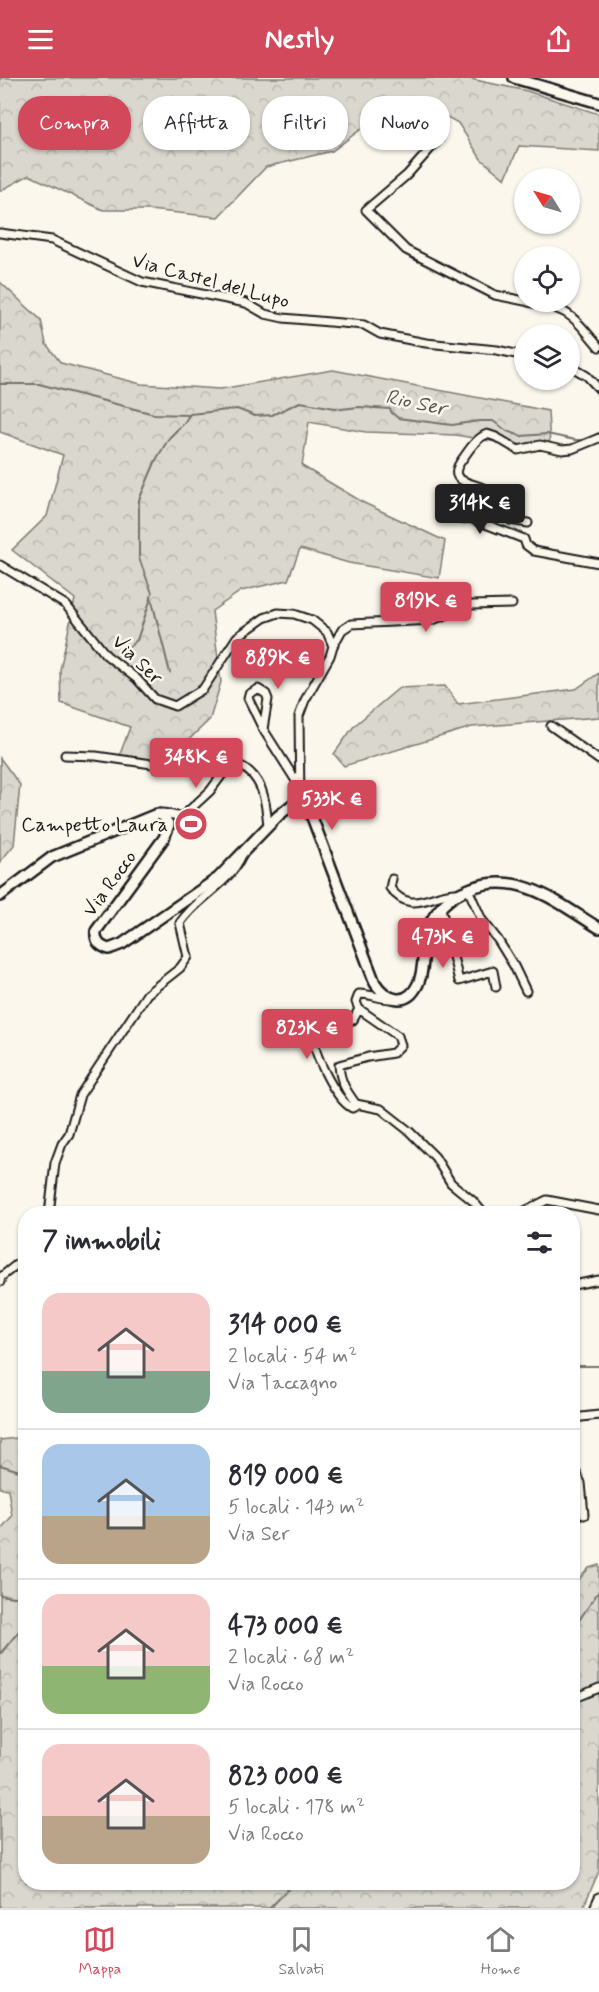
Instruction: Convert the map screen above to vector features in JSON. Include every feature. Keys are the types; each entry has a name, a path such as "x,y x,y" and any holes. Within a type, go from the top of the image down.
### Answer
{"street":[{"path":"514,78 599,103"},
{"path":"429,150 407,175 366,210 406,250 495,295 514,299"},
{"name":"Via Castel del Lupo","path":"0,232 52,240 142,282 246,303 265,314 283,318 364,325 380,334 426,343 514,354"},
{"path":"567,312 599,346"},
{"path":"580,372 599,389"},
{"path":"599,438 572,449 562,450 540,445 518,450 496,437 487,434 482,436 455,471 457,477 462,481 487,489 492,493 490,504 484,506 458,497 450,499 445,505 450,516 461,519 470,518 524,539 526,545 534,551 599,563"},
{"path":"492,499 500,505 510,520 528,523"},
{"name":"Via Ser","path":"1,564 66,605 106,655 137,679 155,699 175,706 203,689 237,637 264,618 278,614 294,614 312,620 327,632 333,646"},
{"path":"398,999 389,998 375,984 310,812 307,806 300,803 299,716 342,630 351,624 433,620 471,605 512,604"},
{"path":"263,729 268,699 266,694 258,689 249,694 248,698 263,729 300,786"},
{"path":"551,726 599,760"},
{"path":"65,755 96,756 166,766 236,764 252,772 258,780 266,803 268,826"},
{"path":"0,896 52,857 158,814 165,812 180,817 184,815 206,796 227,768 236,764"},
{"name":"Via Rocco","path":"158,814 163,816 169,825 168,831 96,931 95,938 98,944 109,949 122,944 218,878 292,804 300,803"},
{"name":"Via Rocco","path":"51,1206 55,1163 62,1144 69,1134 80,1095 147,994 180,968 188,957 180,922 187,911 236,869 243,853"},
{"path":"392,879 390,888 393,891 403,898 419,903 447,892 458,893"},
{"path":"358,1105 345,1090 340,1077 339,1065 393,1053 401,1045 398,1036 359,1009 356,1002 359,994 367,994 380,999 398,999 414,991 419,983 426,935 434,918 450,898 480,884 515,883 537,891 599,928"},
{"path":"468,889 482,920 498,940 526,991"},
{"path":"441,908 459,981 493,971 496,987"},
{"path":"359,1009 353,1020 321,1023 314,1027 312,1032 325,1073 345,1104 352,1108 358,1105 381,1109 409,1131 435,1157 451,1183 477,1206"},
{"path":"536,1206 548,1200 579,1206"},
{"path":"580,1206 599,1210"},
{"path":"0,1282 1,1276 18,1263"},
{"path":"580,1284 599,1280"},
{"path":"580,1417 599,1415"},
{"path":"580,1481 584,1515"},
{"path":"580,1696 599,1688"},
{"path":"594,1908 599,1897"}],"green space":[{"path":"0,78 466,78 527,91 599,114 599,151 519,146 505,179 481,159 458,123 450,118 450,96 360,96 360,130 348,139 348,96 262,96 262,150 333,150 266,167 218,217 149,210 103,210 29,175 0,191"},
{"path":"0,282 41,320 46,344 61,363 141,384 220,389 333,370 548,411 550,447 502,443 456,435 366,432 309,422 302,466 364,503 445,541 439,578 349,563 300,549 288,580 241,591 212,611 221,682 210,719 166,762 119,757 130,727 61,703 60,670 75,599 12,550 47,516 63,455 0,432"},
{"path":"599,673 599,717 472,727 344,766 334,754 354,726 399,688 445,686 458,704 576,689"},
{"path":"0,758 20,785 14,845 0,862"},
{"name":"Campetto Laura","path":"194,810 205,819 188,838 177,828"},
{"path":"18,1438 18,1890 580,1890 580,1578 589,1568 599,1565 599,1871 583,1908 0,1908 0,1530 12,1516 8,1489 0,1488 0,1440"}],"waterway":[{"name":"Rio Ser","path":"0,384 39,384 154,414 188,415"},
{"name":"Rio Ser","path":"170,673 151,597 152,593 139,558 139,500 156,460 169,438 190,414 237,409 255,416 272,415 300,402 341,409 359,407 390,409 398,418 452,425 493,421 507,431 521,436 547,434 585,440 599,433"},
{"name":"Rio Ser","path":"120,649 130,646 137,640 151,598"},
{"path":"580,1366 599,1366"},
{"path":"0,1465 18,1471"},
{"path":"580,1619 599,1591"},
{"path":"0,1595 18,1597"},
{"path":"0,1654 18,1633"},
{"path":"270,1908 287,1890"}],"place":[{"name":"Campetto Laura","path":"191,824"}]}
